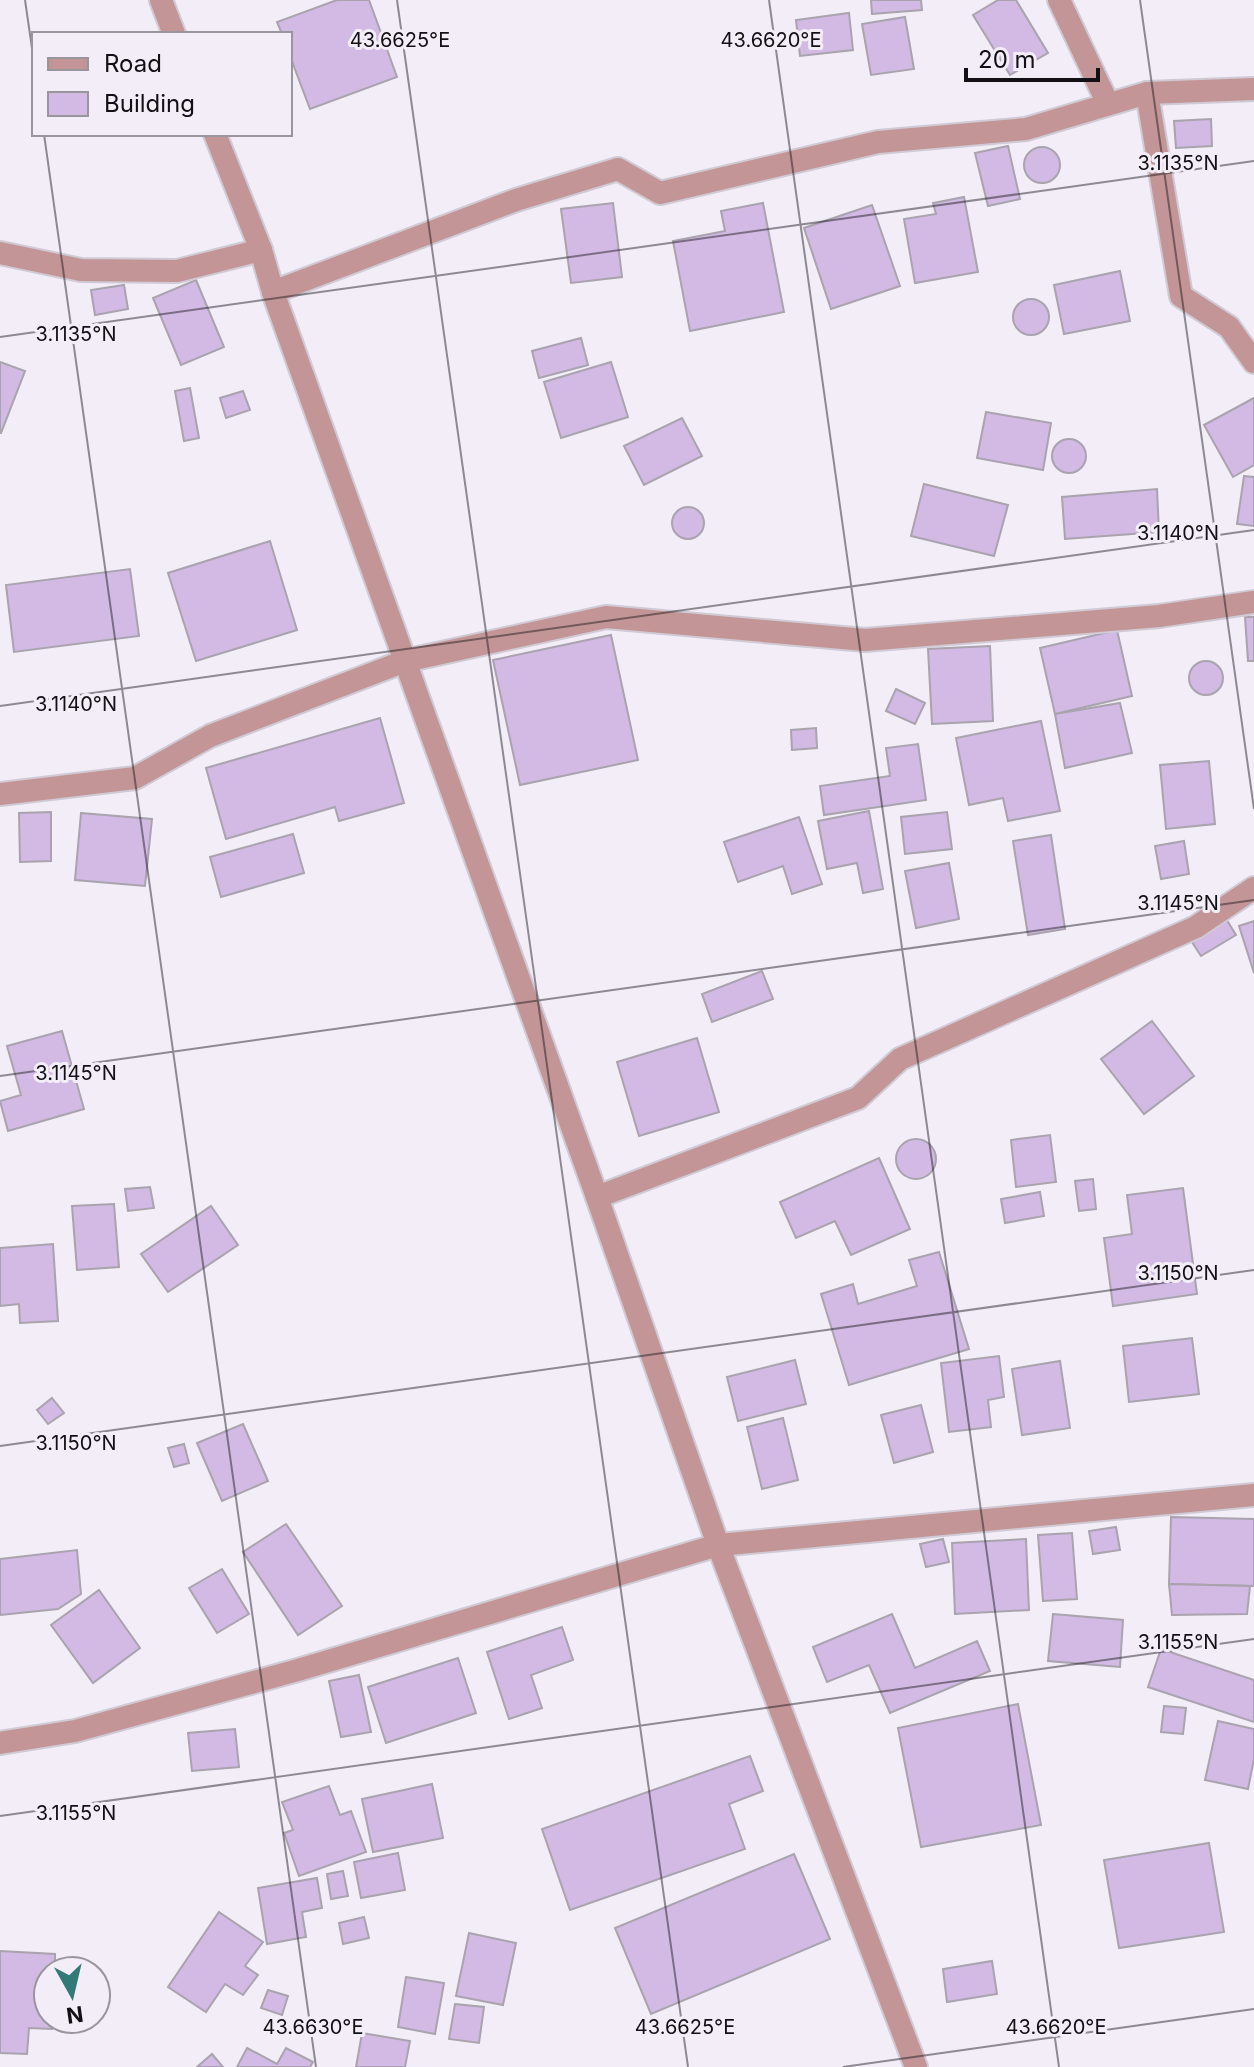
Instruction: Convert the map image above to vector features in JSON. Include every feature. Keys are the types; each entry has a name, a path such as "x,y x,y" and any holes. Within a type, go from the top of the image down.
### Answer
{"street":[{"path":"161,0 173,32"},
{"path":"1059,0 1108,104"},
{"path":"273,292 516,200 618,169 660,193 878,142 1026,129 1147,93 1254,89"},
{"path":"1147,93 1181,296 1229,327 1254,362"},
{"path":"216,136 261,250 273,292 597,1197 718,1545 916,2067"},
{"path":"0,253 81,270 177,271 261,250"},
{"path":"0,794 135,778 210,736 405,661 606,617 865,640 1159,616 1254,602"},
{"path":"597,1197 858,1098 900,1059 1196,927 1254,888"},
{"path":"0,1743 75,1731 298,1670 718,1545 1254,1495"}],"building":[{"path":"337,0 369,0 397,77 310,109 292,61 292,32 281,32 277,22"},
{"path":"871,0 921,0 922,10 872,14"},
{"path":"998,0 1016,0 1048,53 1010,75 973,15"},
{"path":"849,13 853,50 800,56 796,20"},
{"path":"905,17 914,69 871,75 862,24"},
{"path":"1211,119 1212,146 1176,148 1174,121"},
{"path":"1008,146 1020,199 988,206 975,153"},
{"path":"1042,147 1055,152 1060,165 1055,178 1042,183 1029,178 1024,165 1029,152"},
{"path":"964,197 978,272 915,283 904,219 936,214 933,203"},
{"path":"613,203 622,277 571,283 561,209"},
{"path":"763,203 784,312 690,331 673,241 725,231 721,211"},
{"path":"872,205 900,286 831,309 804,228"},
{"path":"1120,271 1130,321 1064,334 1054,285"},
{"path":"196,280 224,347 181,365 153,298"},
{"path":"124,285 128,309 95,315 91,290"},
{"path":"1031,299 1044,304 1049,317 1044,330 1031,335 1018,330 1013,317 1018,304"},
{"path":"581,338 588,365 539,378 532,351"},
{"path":"0,362 25,371 1,433 0,433"},
{"path":"611,362 628,417 561,438 544,382"},
{"path":"190,388 199,438 184,441 175,391"},
{"path":"243,391 250,410 226,418 220,398"},
{"path":"1254,398 1254,465 1233,477 1204,425"},
{"path":"986,412 1051,423 1043,470 977,458"},
{"path":"682,418 702,456 644,485 624,446"},
{"path":"1069,439 1081,444 1086,456 1081,468 1069,473 1057,468 1052,456 1057,444"},
{"path":"1244,476 1254,477 1254,526 1237,524"},
{"path":"924,484 1008,505 994,556 911,536"},
{"path":"1157,489 1159,532 1065,539 1062,497"},
{"path":"688,507 699,512 704,523 699,534 688,539 677,534 672,523 677,512"},
{"path":"270,541 297,630 196,661 168,573"},
{"path":"130,569 139,636 14,652 6,585"},
{"path":"1245,617 1254,617 1254,661 1248,661"},
{"path":"1117,630 1132,696 1055,714 1040,648"},
{"path":"611,635 638,760 520,785 493,660"},
{"path":"990,646 993,721 932,724 928,649"},
{"path":"1206,661 1218,666 1223,678 1218,690 1206,695 1194,690 1189,678 1194,666"},
{"path":"896,689 925,703 915,724 886,711"},
{"path":"1120,703 1132,753 1065,768 1055,714"},
{"path":"380,718 404,803 339,821 335,807 226,839 206,768"},
{"path":"1041,721 1060,811 1008,821 1003,798 969,805 956,738"},
{"path":"816,728 817,748 792,750 791,730"},
{"path":"918,744 926,800 824,815 820,786 890,776 886,748"},
{"path":"1209,761 1215,824 1166,829 1160,765"},
{"path":"869,811 883,889 863,893 857,863 827,869 818,821"},
{"path":"51,812 51,861 20,862 19,813"},
{"path":"947,812 952,849 905,854 901,817"},
{"path":"81,813 152,819 145,886 75,880"},
{"path":"799,817 822,884 792,894 783,866 738,882 724,842"},
{"path":"293,834 304,873 221,897 210,857"},
{"path":"1051,835 1065,929 1028,935 1013,841"},
{"path":"1184,841 1189,874 1161,879 1155,846"},
{"path":"949,863 959,919 916,928 905,871"},
{"path":"1225,917 1236,935 1201,956 1190,939"},
{"path":"1254,921 1254,973 1239,926"},
{"path":"762,971 773,999 712,1022 702,994"},
{"path":"1152,1021 1194,1076 1144,1114 1101,1059"},
{"path":"62,1031 84,1109 8,1131 0,1101 21,1095 7,1046"},
{"path":"697,1038 719,1112 639,1136 617,1062"},
{"path":"1050,1135 1056,1182 1016,1187 1011,1140"},
{"path":"916,1139 930,1145 936,1159 930,1173 916,1179 902,1173 896,1159 902,1145"},
{"path":"879,1158 910,1229 851,1255 835,1221 796,1238 780,1202"},
{"path":"1093,1179 1096,1209 1079,1211 1075,1181"},
{"path":"150,1187 154,1208 128,1211 125,1189"},
{"path":"1183,1188 1197,1294 1113,1306 1104,1238 1132,1234 1127,1195"},
{"path":"1040,1192 1044,1216 1005,1223 1001,1199"},
{"path":"114,1204 119,1267 77,1270 72,1206"},
{"path":"211,1206 238,1245 168,1292 141,1254"},
{"path":"53,1244 58,1321 20,1323 19,1304 0,1306 0,1248"},
{"path":"939,1252 969,1349 849,1385 821,1294 853,1284 858,1304 917,1286 909,1260"},
{"path":"1192,1338 1199,1394 1129,1402 1123,1346"},
{"path":"999,1356 1004,1397 988,1400 991,1427 949,1432 941,1363"},
{"path":"795,1360 806,1404 738,1421 727,1377"},
{"path":"1060,1361 1070,1428 1022,1435 1012,1369"},
{"path":"52,1398 64,1413 48,1424 37,1410"},
{"path":"921,1405 933,1452 894,1463 881,1415"},
{"path":"783,1418 798,1480 762,1489 747,1427"},
{"path":"243,1424 268,1481 222,1501 197,1443"},
{"path":"184,1444 189,1463 174,1467 168,1448"},
{"path":"1171,1517 1254,1519 1254,1586 1169,1584"},
{"path":"286,1524 342,1606 298,1635 243,1552"},
{"path":"1116,1527 1120,1550 1093,1554 1089,1531"},
{"path":"1072,1533 1077,1599 1043,1601 1038,1535"},
{"path":"943,1539 949,1562 926,1567 920,1544"},
{"path":"1026,1539 1029,1610 955,1614 952,1543"},
{"path":"77,1550 81,1594 58,1609 0,1615 0,1559"},
{"path":"222,1569 249,1614 217,1633 189,1588"},
{"path":"1169,1584 1250,1586 1247,1614 1172,1615"},
{"path":"99,1590 140,1648 93,1683 51,1625"},
{"path":"892,1614 915,1668 977,1641 990,1671 890,1713 869,1665 827,1682 813,1647"},
{"path":"1053,1614 1123,1620 1120,1667 1048,1661"},
{"path":"562,1627 573,1660 531,1675 542,1708 509,1719 487,1652"},
{"path":"1161,1649 1254,1680 1254,1722 1148,1687"},
{"path":"458,1658 476,1713 386,1743 368,1687"},
{"path":"359,1675 371,1732 341,1737 329,1681"},
{"path":"1018,1704 1041,1825 921,1847 898,1728"},
{"path":"1164,1706 1186,1708 1183,1734 1161,1732"},
{"path":"1218,1721 1254,1729 1254,1759 1248,1789 1205,1780"},
{"path":"235,1729 239,1767 192,1771 188,1733"},
{"path":"750,1756 763,1791 729,1804 745,1849 570,1910 542,1829"},
{"path":"432,1784 443,1838 373,1852 362,1799"},
{"path":"329,1786 340,1815 351,1811 366,1852 299,1876 284,1833 293,1830 282,1802"},
{"path":"1209,1843 1224,1932 1119,1948 1104,1860"},
{"path":"398,1853 405,1890 361,1898 354,1862"},
{"path":"794,1854 830,1939 651,2014 615,1928"},
{"path":"343,1871 348,1896 331,1899 327,1874"},
{"path":"317,1878 322,1908 302,1912 306,1937 267,1944 258,1888"},
{"path":"219,1912 263,1942 245,1966 258,1975 243,1995 225,1984 206,2012 168,1987"},
{"path":"364,1917 369,1938 343,1944 339,1923"},
{"path":"469,1933 516,1943 503,2005 456,1996"},
{"path":"0,1951 55,1954 32,1955 32,2028 29,2028 27,2054 0,2053"},
{"path":"992,1961 997,1994 947,2002 943,1969"},
{"path":"406,1977 444,1983 435,2034 398,2027"},
{"path":"268,1990 288,1996 282,2015 261,2008"},
{"path":"455,2004 484,2007 479,2043 449,2039"},
{"path":"362,2033 410,2041 405,2067 356,2067"},
{"path":"247,2048 277,2064 286,2048 313,2062 310,2067 237,2067"},
{"path":"212,2054 223,2067 197,2067"}]}
